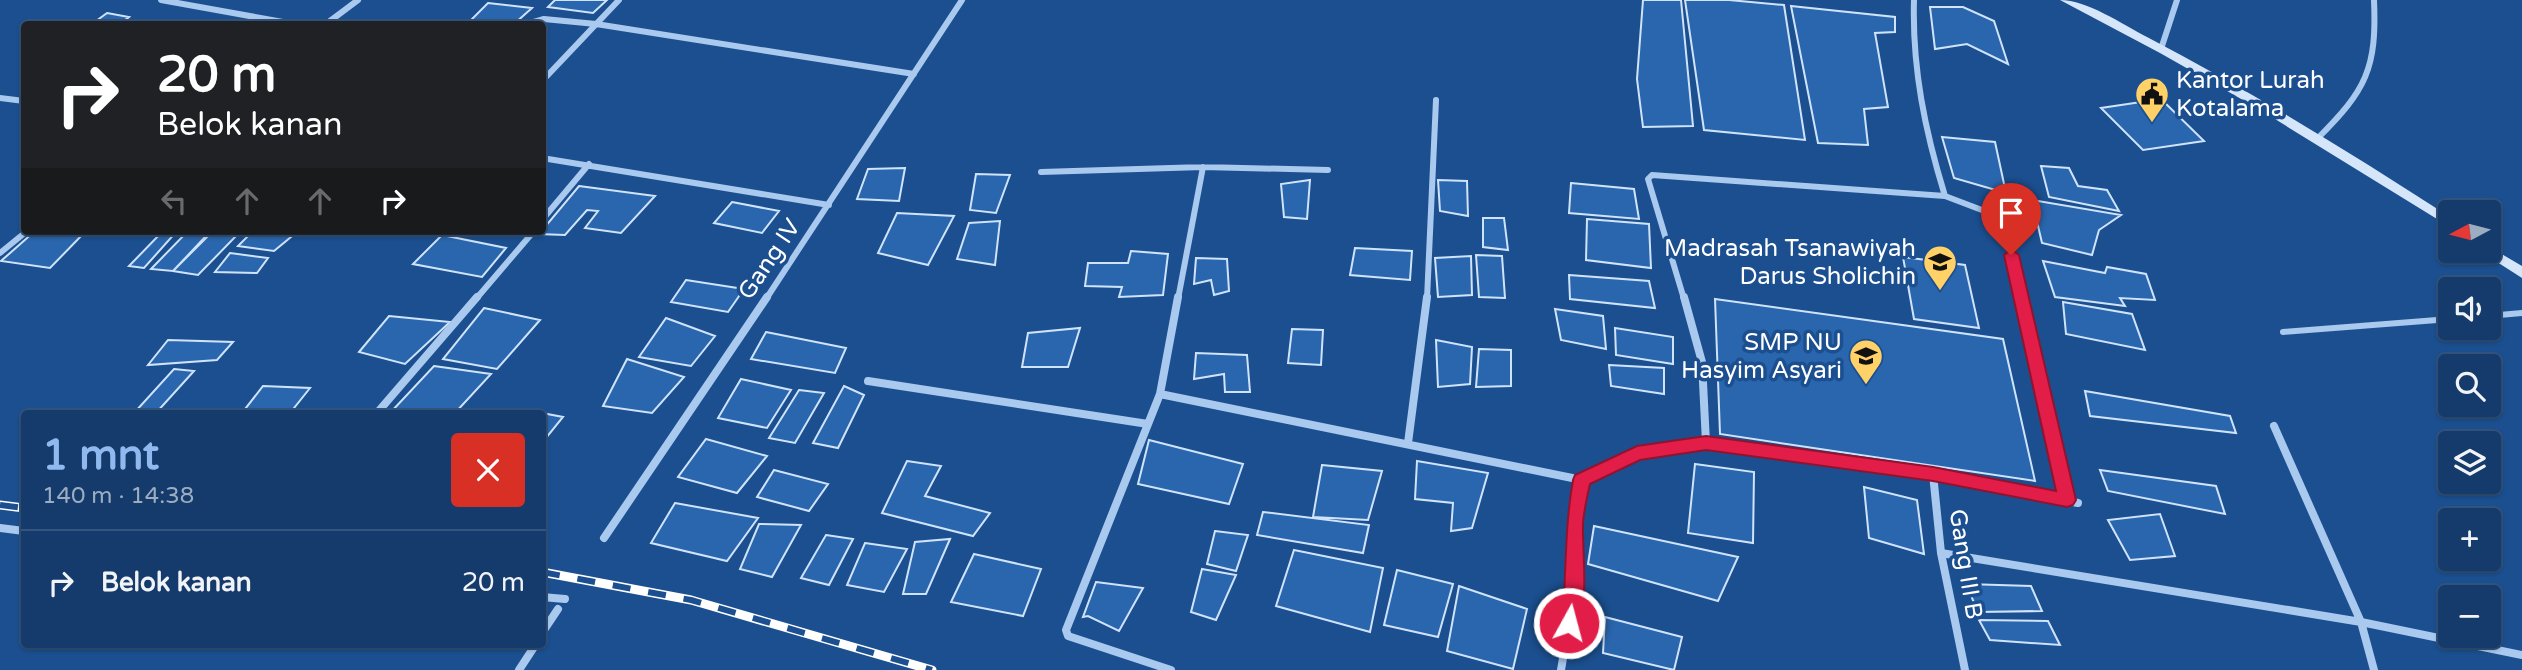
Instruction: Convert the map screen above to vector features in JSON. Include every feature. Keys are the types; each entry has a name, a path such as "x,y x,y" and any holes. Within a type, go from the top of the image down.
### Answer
{"main road":[{"path":"2065,0 2161,49 2318,138 2438,215"},
{"path":"2501,259 2522,273"}],"street":[{"path":"161,0 277,21"},
{"path":"330,21 358,0"},
{"path":"547,76 619,0"},
{"name":"Gang IV","path":"604,538 829,205 962,0"},
{"path":"1914,0 1917,93 1926,139 1945,196"},
{"path":"2161,49 2177,0"},
{"path":"2318,138 2349,109 2367,78 2377,46 2374,0"},
{"path":"537,21 544,19 596,24 914,74"},
{"path":"0,98 21,101"},
{"path":"1408,443 1429,281 1431,166 1436,100"},
{"path":"546,159 829,205"},
{"path":"546,215 589,164"},
{"path":"1041,172 1203,167 1328,170"},
{"path":"1171,670 1068,636 1066,633 1160,394 1203,167"},
{"path":"1706,443 1702,362 1688,308 1653,200 1649,176 1677,175 1945,196 1995,215 2005,228 2067,500"},
{"path":"0,253 22,235"},
{"path":"380,410 531,235"},
{"path":"868,381 1148,424"},
{"path":"1160,394 1582,480 1637,453 1706,443 1933,474"},
{"path":"2274,426 2361,622 2374,670"},
{"name":"Gang III B","path":"1965,670 1941,553 1933,474 2078,503"},
{"path":"1561,670 1573,600 1574,520 1582,480"},
{"path":"0,528 21,531"},
{"path":"1941,553 2361,622 2522,655"},
{"path":"546,597 565,599"},
{"path":"546,627 558,609"},
{"path":"519,670 533,648"}],"lane":[{"path":"2501,315 2522,313"},
{"path":"2283,332 2438,320"}],"building":[{"path":"555,0 607,0 593,13 548,7"},
{"path":"1643,0 1681,0 1693,126 1643,127 1637,79"},
{"path":"1685,0 1729,0 1784,5 1805,140 1704,130"},
{"path":"488,3 532,8 517,21 470,21"},
{"path":"1791,6 1895,17 1895,32 1875,33 1888,107 1864,109 1868,145 1818,143"},
{"path":"1930,7 1963,7 1994,21 2008,64 1967,44 1935,49"},
{"path":"107,13 129,17 124,21 96,21"},
{"name":"Kantor Lurah Kotalama","path":"2161,99 2204,141 2143,150 2101,108"},
{"path":"1942,137 1995,142 2006,193 1954,178"},
{"path":"2041,166 2069,168 2078,186 2107,190 2119,211 2049,197"},
{"path":"905,168 899,201 857,199 868,169"},
{"path":"976,174 1010,175 996,213 970,210"},
{"path":"1310,180 1307,219 1284,217 1281,184"},
{"path":"1438,180 1467,181 1468,216 1440,211"},
{"path":"1571,183 1634,189 1639,219 1569,213"},
{"path":"579,186 655,196 621,233 585,228 598,211 587,210 565,235 546,234 546,226"},
{"path":"2032,200 2121,215 2099,230 2092,255 2042,243"},
{"path":"732,202 779,211 762,233 714,223"},
{"path":"897,213 954,216 928,265 878,253"},
{"path":"1483,218 1504,218 1508,250 1483,247"},
{"path":"1587,219 1649,224 1651,268 1586,260"},
{"path":"1000,221 995,265 957,259 969,223"},
{"path":"30,235 82,235 50,268 1,261"},
{"path":"159,235 173,235 144,268 129,266"},
{"path":"184,235 207,235 173,271 151,269"},
{"path":"209,235 237,235 198,275 173,271"},
{"path":"249,235 293,235 274,251 238,246"},
{"path":"442,235 506,248 482,277 413,264"},
{"path":"1355,248 1412,251 1410,280 1350,275"},
{"path":"1131,251 1168,254 1163,295 1119,297 1122,287 1085,286 1088,263 1128,263"},
{"path":"230,253 268,258 257,273 215,272"},
{"path":"1476,255 1502,256 1505,298 1479,297"},
{"path":"1471,256 1472,295 1438,297 1435,258"},
{"name":"Madrasah Tsanawiyah Darus Sholichin","path":"1903,257 1965,265 1979,328 1914,319"},
{"path":"1196,258 1227,259 1229,291 1214,295 1211,280 1194,284"},
{"path":"2043,261 2105,273 2107,267 2146,274 2155,300 2120,298 2125,306 2055,297"},
{"path":"1569,275 1649,281 1655,308 1570,299"},
{"path":"686,280 744,289 728,312 671,302"},
{"name":"SMP NU Hasyim Asyari","path":"1715,299 2003,339 2035,481 1720,434"},
{"path":"2063,302 2132,314 2145,350 2066,334"},
{"path":"484,308 540,320 497,369 443,359"},
{"path":"1555,309 1603,316 1606,349 1561,340"},
{"path":"389,316 450,322 405,364 359,352"},
{"path":"666,318 715,336 691,366 639,357"},
{"path":"1080,328 1068,367 1022,367 1028,333"},
{"path":"1615,328 1673,337 1673,364 1616,355"},
{"path":"1292,329 1323,330 1321,365 1288,363"},
{"path":"766,332 846,348 835,373 751,359"},
{"path":"168,340 233,342 217,360 148,365"},
{"path":"1436,340 1472,347 1470,384 1438,387"},
{"path":"1479,349 1511,350 1511,386 1476,387"},
{"path":"1196,353 1247,355 1250,392 1225,392 1224,374 1194,379"},
{"path":"627,359 684,377 652,413 603,406"},
{"path":"1609,365 1664,368 1664,394 1611,386"},
{"path":"434,366 491,374 458,410 393,410"},
{"path":"174,369 194,371 159,410 137,410"},
{"path":"741,379 791,390 767,428 718,418"},
{"path":"263,386 310,388 292,410 244,410"},
{"path":"844,386 864,395 838,448 813,443"},
{"path":"799,390 824,393 795,443 769,438"},
{"path":"2085,391 2230,416 2236,433 2090,416"},
{"path":"546,414 563,417 546,438"},
{"path":"706,439 767,456 737,493 678,477"},
{"path":"1149,440 1243,464 1229,504 1138,484"},
{"path":"907,461 941,466 925,496 990,513 973,536 882,513"},
{"path":"1417,461 1488,473 1472,528 1451,531 1453,503 1415,499"},
{"path":"1695,464 1754,472 1753,543 1688,533"},
{"path":"1322,465 1382,471 1368,520 1313,517"},
{"path":"774,470 828,484 809,511 757,497"},
{"path":"2100,470 2216,486 2225,514 2108,491"},
{"path":"1864,487 1917,500 1924,554 1869,538"},
{"path":"675,503 758,518 727,561 651,543"},
{"path":"1263,512 1369,525 1363,553 1257,535"},
{"path":"2160,514 2175,556 2130,560 2108,520"},
{"path":"759,524 801,525 772,577 740,569"},
{"path":"1594,526 1738,557 1718,601 1588,564"},
{"path":"1215,531 1248,535 1236,571 1207,564"},
{"path":"826,535 853,539 829,585 801,578"},
{"path":"950,539 926,594 903,594 915,542"},
{"path":"865,543 907,549 884,592 847,585"},
{"path":"1294,550 1383,568 1370,632 1276,606"},
{"path":"974,554 1041,569 1023,616 951,602"},
{"path":"1202,569 1236,575 1216,620 1191,612"},
{"path":"1397,570 1453,584 1438,637 1384,625"},
{"path":"1096,582 1143,588 1119,631 1088,616 1083,617"},
{"path":"1966,584 2031,586 2042,611 1978,612"},
{"path":"1459,586 1527,609 1513,669 1447,651"},
{"path":"1605,617 1682,637 1674,670 1603,653"},
{"path":"1979,620 2048,621 2060,645 1990,640"}],"railway":[{"path":"0,505 21,508"},
{"path":"546,573 691,600 932,670"}],"place":[{"name":"Kantor Lurah Kotalama","path":"2152,124"},
{"name":"Madrasah Tsanawiyah Darus Sholichin","path":"1940,292"},
{"name":"SMP NU Hasyim Asyari","path":"1866,386"}],"route":[{"path":"1569,623 1573,600 1574,520 1582,480 1637,453 1706,443 1933,474 2067,500 2011,255"}]}
